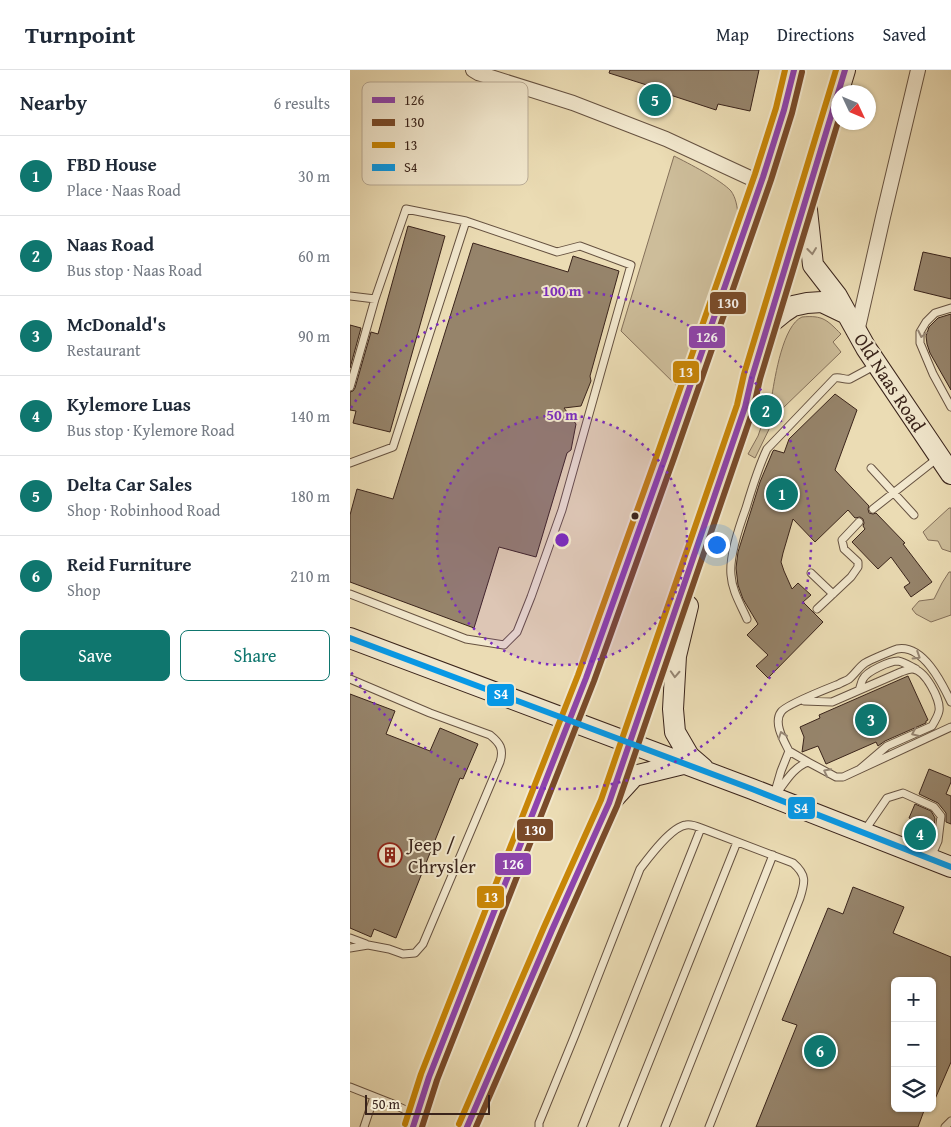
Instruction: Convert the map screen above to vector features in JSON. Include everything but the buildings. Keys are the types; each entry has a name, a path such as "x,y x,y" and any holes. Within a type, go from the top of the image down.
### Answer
{"main road":[{"path":"414,1121 429,1077 570,721 663,464 761,183 794,70"},
{"path":"467,1127 608,803 745,407 752,377 845,70"},
{"name":"Old Naas Road","path":"806,203 813,265 837,296 876,364 951,474"},
{"name":"Old Naas Road","path":"768,325 793,306 807,303 822,302 847,314"},
{"path":"707,772 689,756 675,732 672,709 676,656 691,594 705,550 710,507"},
{"path":"350,638 707,772 951,867"},
{"path":"608,803 634,776 683,764"}],"street":[{"path":"473,70 506,82"},
{"path":"857,332 918,70"},
{"path":"528,89 573,103 666,139 761,183"}],"lane":[{"path":"350,387 375,299 406,209 466,221 557,252 580,246 631,265 562,510 517,632 504,645 466,639 350,594"},
{"path":"350,463 393,447 466,221"},
{"path":"350,296 375,299"},
{"path":"951,308 935,313 920,332 920,343 933,374 951,406"},
{"path":"747,618 732,586 730,574 738,532 766,449 835,378 850,379 876,364"},
{"path":"873,509 939,457"},
{"path":"871,468 914,515"},
{"path":"817,609 858,567 858,562 844,549 842,540 859,522"},
{"path":"811,573 833,594"},
{"path":"951,702 936,674 921,657 906,650 897,649 865,663 848,680 783,709 780,713 779,724 782,737 789,751 840,777 951,727"},
{"path":"859,690 863,679 871,671 894,661 904,663 923,674 928,679 939,704 939,710 932,726 888,746 860,769"},
{"path":"801,701 832,702 900,672 916,670"},
{"path":"350,679 490,736 497,742 502,755 423,944 415,953 403,954 350,938"},
{"path":"773,798 789,751"},
{"path":"773,798 793,772 801,764 808,762"},
{"path":"863,832 887,798 903,794 934,807 941,816 938,841 930,859"},
{"path":"539,1127 640,869 677,828 689,824 793,863 800,869 804,877 804,886 800,898 709,1127"},
{"path":"582,1127 701,828"},
{"path":"623,1127 737,842"},
{"path":"665,1127 773,855"},
{"path":"350,948 368,945"},
{"path":"350,1087 393,1104 414,1121"},
{"path":"364,1127 374,1097"},
{"path":"945,1127 951,1121"}],"shaded area":[{"path":"674,156 704,172 731,191 737,205 738,214 683,392 621,331"},
{"path":"802,317 820,318 832,325 841,334 833,342 841,352 775,417 755,458 748,454 758,436 766,413 770,414 774,401 772,395 775,376 785,340 795,322"},
{"path":"951,508 951,552 942,549 938,541 928,540 923,532"},
{"path":"949,572 951,572 951,615 931,622 916,614 912,609 919,601 934,599"}],"transit line":[{"name":"13","path":"405,1124 421,1074 578,675 755,174 776,108 785,70"},
{"name":"126","path":"413,1127 429,1077 586,678 763,177 784,110 794,70"},
{"name":"13","path":"459,1124 601,800 737,405 744,374 836,70"},
{"name":"126","path":"467,1127 609,803 745,407 752,377 845,70"},
{"name":"130","path":"422,1127 437,1080 594,681 771,180 792,113 802,72"},
{"name":"130","path":"476,1127 617,806 753,410 760,379 836,130"},
{"name":"S4","path":"350,638 752,789 951,867"}],"place":[{"name":"Delta Car Sales","path":"655,100"},
{"name":"Naas Road","path":"766,411"},
{"name":"FBD House","path":"782,494"},
{"name":"McDonald's","path":"871,720"},
{"name":"Kylemore Luas","path":"920,834"},
{"name":"Jeep / Chrysler","path":"390,855"},
{"name":"Reid Furniture","path":"820,1051"}]}
